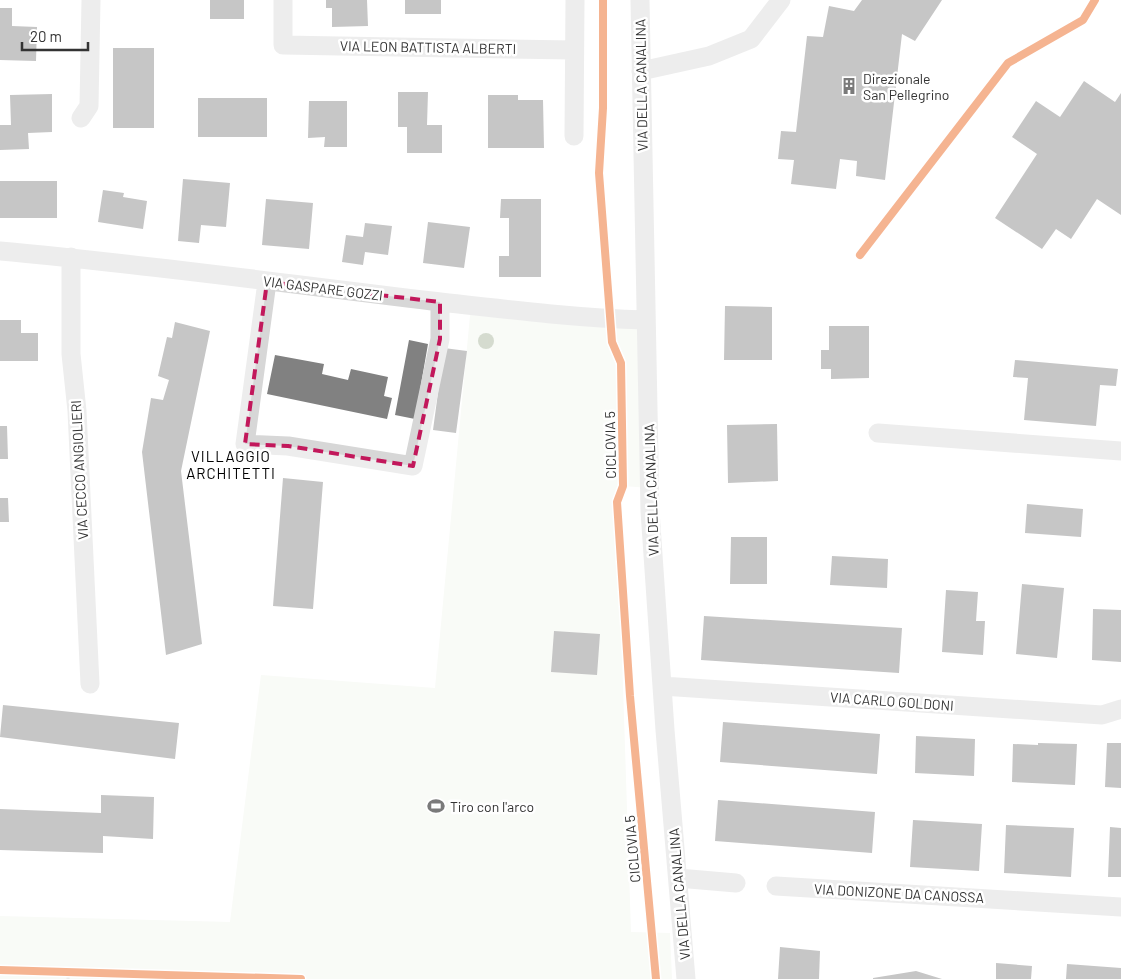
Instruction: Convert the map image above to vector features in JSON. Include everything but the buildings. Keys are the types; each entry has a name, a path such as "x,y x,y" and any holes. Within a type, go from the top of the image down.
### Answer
{"street":[{"path":"81,118 89,106 91,0"},
{"name":"VIA LEON BATTISTA ALBERTI","path":"283,0 283,44 573,50"},
{"path":"574,136 573,50 575,0"},
{"name":"VIA DELLA CANALINA","path":"640,0 650,511 686,979"},
{"path":"640,71 709,56 751,39 782,0"},
{"name":"VIA GASPARE GOZZI","path":"0,250 440,302 610,319 646,320"},
{"name":"VIA CECCO ANGIOLIERI","path":"71,257 71,354 77,412 90,684"},
{"path":"267,282 245,444 288,446 413,466 440,339 440,302"},
{"path":"878,433 1121,451"},
{"name":"VIA CARLO GOLDONI","path":"662,686 1102,715 1121,708"},
{"path":"678,878 736,883"},
{"name":"VIA DONIZONE DA CANOSSA","path":"776,886 1121,907"}],"path":[{"path":"58,972 68,976 78,972"}],"highlighted area":[{"path":"267,282 440,302 440,339 413,466 288,446 245,444"}],"shaded area":[{"name":"Tiro con l'arco","path":"471,305 646,320 650,488 623,486 617,502 631,932 670,933 672,979 0,979 0,916 230,922 261,675 435,688"}],"cycle path":[{"name":"CICLOVIA 5","path":"603,0 603,108 599,173 612,342 621,363 623,486 617,502 630,696 656,979"},
{"path":"860,255 1008,63 1083,20 1095,0"},
{"path":"0,970 301,979"}],"place":[{"name":"Direzionale San Pellegrino","path":"849,86"},
{"name":"Tiro con l'arco","path":"436,806"}],"district":[{"name":"VILLAGGIO ARCHITETTI","path":"231,464"}]}
